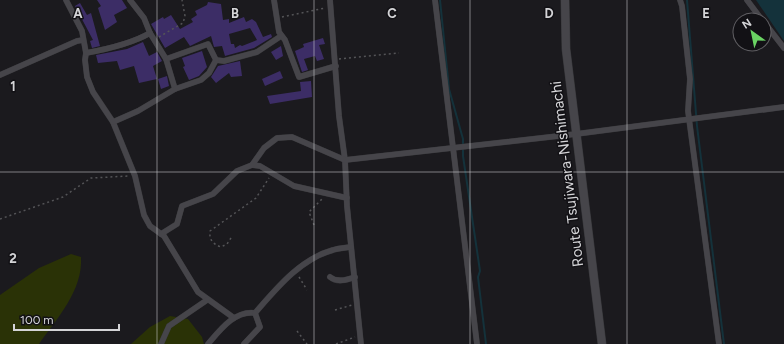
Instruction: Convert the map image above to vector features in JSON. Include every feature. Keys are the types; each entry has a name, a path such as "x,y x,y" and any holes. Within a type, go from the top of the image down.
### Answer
{"main road":[{"name":"Route Tsujiwara-Nishimachi","path":"565,0 566,49 602,344"}],"street":[{"path":"66,0 82,31 86,53 85,60 87,77 93,92 113,122 135,176 144,215 150,226 164,236 198,292 234,318"},
{"path":"130,0 144,18 150,33 166,59 175,89"},
{"path":"274,0 281,36 285,40 299,77 336,63"},
{"path":"330,0 339,116 345,160 351,246 361,344"},
{"path":"435,0 477,344"},
{"path":"680,0 682,6 690,79 690,119 719,344"},
{"path":"747,0 756,12"},
{"path":"86,53 126,44 150,33"},
{"path":"772,33 784,48"},
{"path":"216,60 224,61 257,52 281,36"},
{"path":"0,75 77,41 83,40"},
{"path":"166,59 208,44 216,60"},
{"path":"113,122 138,111 175,89 205,76 209,73 216,60"},
{"path":"161,234 177,224 182,206 213,194 237,172 252,164 264,148 277,138 292,137 345,160 576,134 784,107"},
{"path":"252,164 260,166 294,186 347,198"},
{"path":"255,314 270,294 295,272 316,257 332,250 351,246"},
{"path":"330,277 334,280 339,280 355,276"},
{"path":"161,344 169,326 208,300"},
{"path":"208,344 225,325 234,318 249,313 255,314"},
{"path":"244,344 260,328 255,314"}],"path":[{"path":"154,40 183,23 185,16 182,0"},
{"path":"278,18 331,7"},
{"path":"336,63 399,53"},
{"path":"232,238 227,244 221,247 214,244 210,239 210,231 256,198 273,174"},
{"path":"0,219 63,197 91,178 135,176"},
{"path":"314,225 309,212 326,194"},
{"path":"295,272 307,290"},
{"path":"335,310 355,303"},
{"path":"297,331 307,344"},
{"path":"336,344 360,336"}],"green space":[{"path":"71,254 81,257 81,269 78,281 68,304 39,344 0,344 0,295 39,268"},
{"path":"170,316 188,319 202,337 204,344 131,344 150,327"}],"water":[{"path":"756,0 784,0 784,41 772,23 772,12 764,12"}],"building":[{"path":"97,0 122,0 127,8 114,15 117,22 105,30 98,8 101,6"},
{"path":"208,2 221,4 223,20 229,19 229,23 244,17 246,22 252,19 256,22 263,37 271,34 272,37 254,48 225,56 222,46 214,47 211,36 190,46 184,37 165,48 151,24 163,17 164,19 171,15 180,29 193,22 191,19 197,15 195,11 207,5","holes":["250,28 257,40 235,48 234,44 231,44 229,34"]},
{"path":"80,3 87,15 91,13 100,46 92,48 90,41 93,40 75,6"},
{"path":"323,38 325,44 319,45 324,59 317,61 315,56 304,59 308,70 302,72 295,51 304,47 303,44"},
{"path":"143,42 149,56 157,52 162,61 153,66 157,79 139,83 134,66 120,70 117,61 98,63 96,55 127,49"},
{"path":"281,46 283,56 276,60 271,52"},
{"path":"202,51 207,67 199,76 189,80 183,67 185,66 182,58"},
{"path":"240,61 242,76 231,77 229,73 216,83 211,77 218,66"},
{"path":"280,71 283,78 265,86 262,79"},
{"path":"167,76 169,86 161,89 158,79"},
{"path":"311,81 312,97 270,104 267,96 301,91 300,82"}],"waterway":[{"path":"440,0 449,89 463,139 463,156 480,271 478,277 486,344"},
{"path":"687,0 697,126 724,344"}]}
